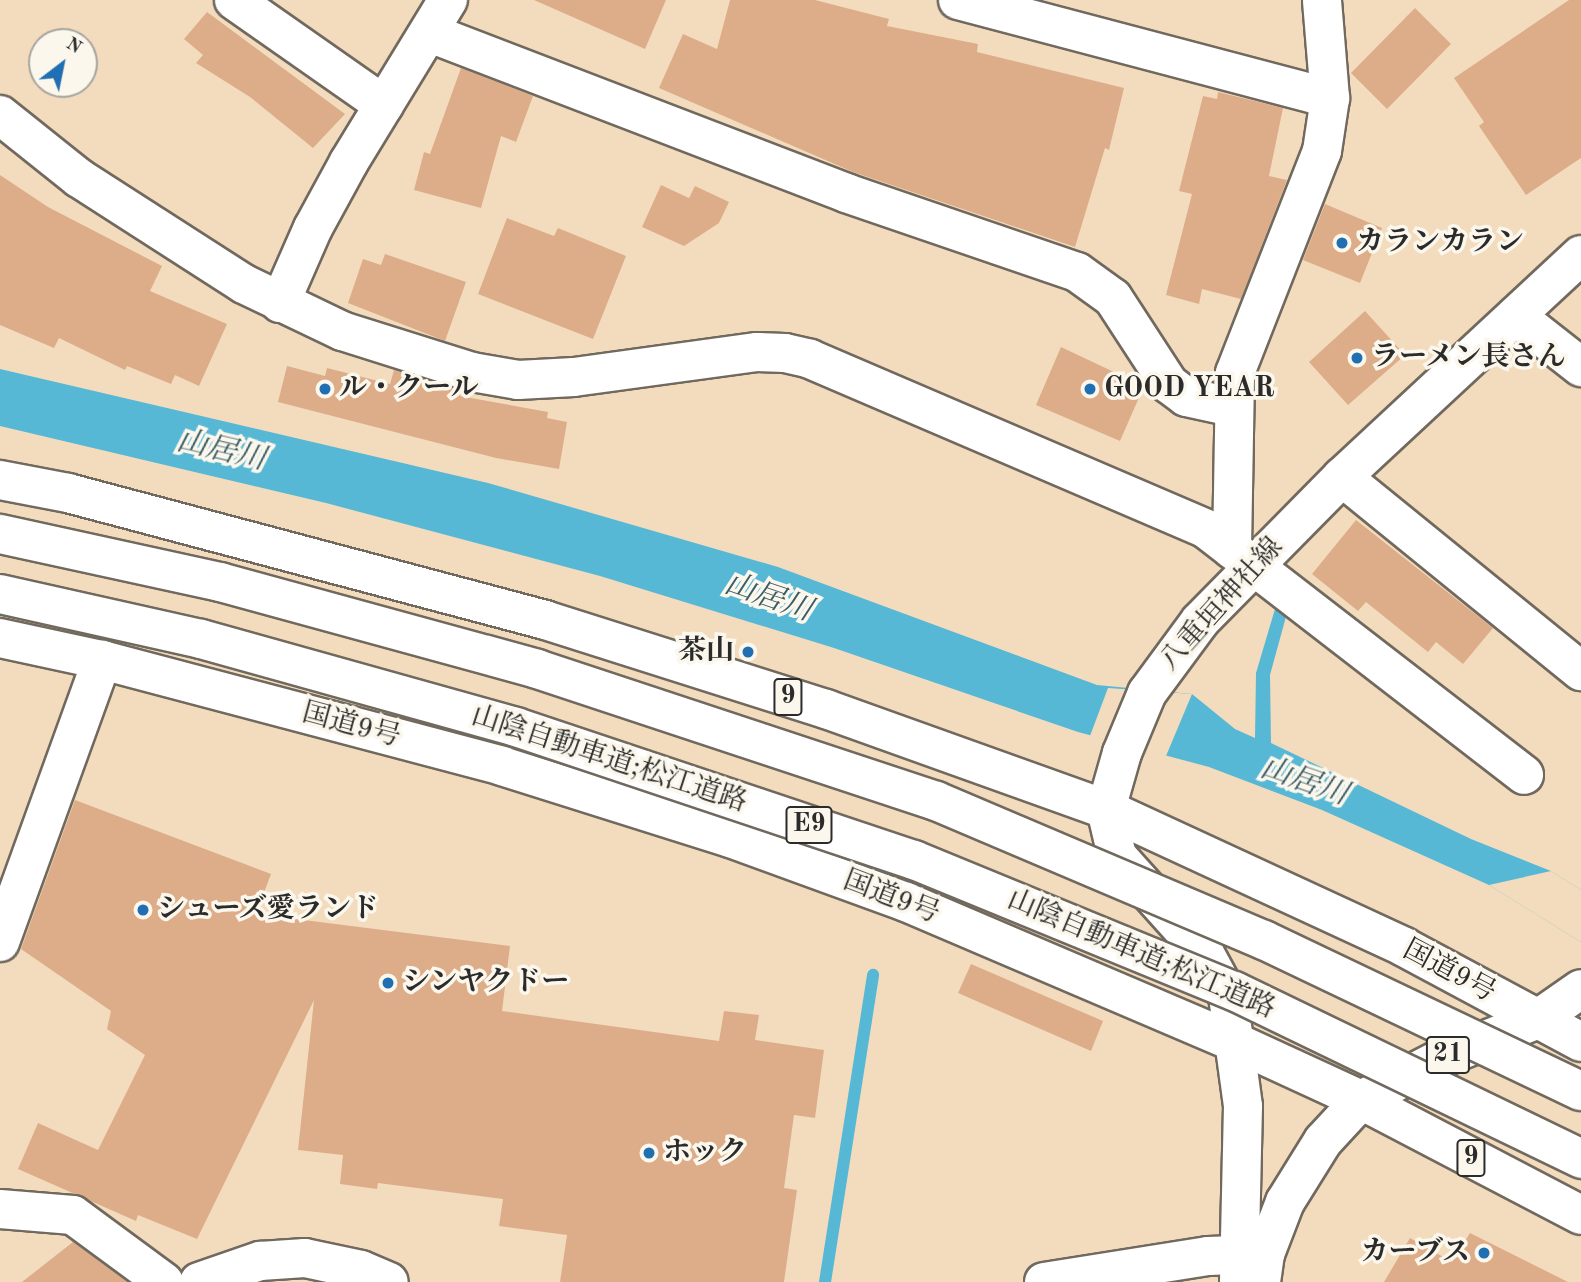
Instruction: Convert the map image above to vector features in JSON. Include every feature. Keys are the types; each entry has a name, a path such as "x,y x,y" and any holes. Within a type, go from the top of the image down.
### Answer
{"main road":[{"path":"234,0 384,105"},
{"path":"280,303 313,228 448,0"},
{"path":"958,0 1330,98"},
{"path":"1242,557 1232,407 1240,355 1317,171 1330,98 1322,0"},
{"path":"430,33 846,193 1077,272 1113,298 1169,384 1186,397 1232,407"},
{"path":"0,115 79,178 280,303 408,353 472,372 518,380 757,352 810,359 1206,529 1524,775"},
{"name":"八重垣神社線","path":"1251,1268 1243,1106 1237,1043 1228,996 1205,954 1117,856 1106,809 1122,753 1147,693 1200,621 1242,557 1342,477 1581,256"},
{"path":"1516,316 1581,368"},
{"path":"1342,477 1581,671"},
{"name":"国道9号","path":"0,480 68,493 545,620 826,709 1106,809 1404,947 1581,1042"},
{"name":"E9","path":"0,534 220,582 537,669 936,801 1265,940 1581,1091"},
{"name":"山陰自動車道;松江道路","path":"0,594 201,639 516,727 914,860 1234,991 1581,1159"},
{"name":"国道9号","path":"0,638 102,660 502,766 730,838 906,902 1237,1043 1361,1100 1581,1215"},
{"path":"0,942 102,660"},
{"name":"21","path":"1361,1100 1446,1056 1538,1019 1581,989"},
{"name":"21","path":"1538,1019 1581,1014"},
{"path":"1044,1282 1251,1268 1285,1202 1324,1141 1361,1100"},
{"path":"0,1209 73,1215 164,1282"},
{"path":"199,1282 260,1261 305,1258 361,1270 389,1282"}],"water":[{"name":"山居川","path":"0,369 488,483 778,567 1097,685 1192,694 1235,729 1255,738 1256,673 1275,609 1287,613 1270,675 1271,743 1471,839 1551,871 1581,890 1581,942 1489,885 1322,810 1209,767 1078,732 834,648 600,576 326,503 0,426"}],"pier":[{"path":"1108,688 1192,694 1166,756 1090,736"},
{"path":"1551,871 1581,890 1581,942 1489,885"}],"building":[{"path":"534,0 666,0 645,49"},
{"path":"730,0 815,0 889,19 887,26 978,44 977,52 1124,88 1109,150 1105,148 1075,247 853,172 659,88 683,34 717,49"},
{"path":"1569,0 1581,0 1581,158 1526,195 1479,126 1484,122 1454,78"},
{"path":"1415,8 1451,44 1387,109 1351,73"},
{"path":"207,12 345,114 313,148 250,97 196,63 203,55 184,39"},
{"path":"461,68 533,96 516,142 501,136 481,208 414,190 424,152 430,154"},
{"path":"1218,92 1283,108 1269,176 1287,180 1241,299 1202,289 1199,304 1166,295 1192,194 1179,191 1203,96 1217,99"},
{"path":"0,175 48,207 162,266 150,291 227,324 199,386 175,375 171,384 127,366 125,370 59,338 54,348 0,325"},
{"path":"661,185 689,198 695,186 729,202 719,223 684,246 642,227"},
{"name":"カランカラン","path":"1325,204 1382,228 1360,283 1303,260"},
{"path":"507,218 554,236 558,228 626,256 593,339 478,294"},
{"path":"385,254 466,282 445,341 348,303 363,259 381,265"},
{"name":"ラーメン長さん","path":"1365,311 1405,355 1348,405 1309,362"},
{"name":"GOOD YEAR","path":"1061,347 1133,381 1141,393 1120,441 1036,405"},
{"path":"287,366 325,376 327,368 390,384 394,370 461,391 460,396 548,412 547,418 567,422 559,469 496,458 278,402"},
{"path":"1356,520 1493,628 1463,664 1436,642 1428,652 1366,602 1358,611 1312,574"},
{"path":"75,800 271,874 256,914 510,946 502,1011 719,1041 724,1011 759,1015 755,1040 824,1050 815,1118 794,1115 784,1188 797,1190 784,1282 560,1282 567,1235 499,1226 503,1199 378,1183 377,1189 340,1184 343,1155 298,1150 314,1000 197,1239 138,1215 136,1221 18,1169 38,1123 98,1150 145,1055 107,1029 111,1011 21,949"},
{"path":"971,964 1103,1021 1091,1051 958,993"},
{"name":"カーブス","path":"1470,1233 1568,1282 1384,1282 1410,1238 1452,1262"},
{"path":"73,1242 126,1281 127,1282 22,1282"}],"waterway":[{"path":"825,1282 873,975"}],"place":[{"name":"カランカラン","path":"1342,243"},
{"name":"ラーメン長さん","path":"1357,358"},
{"name":"ル・クール","path":"325,389"},
{"name":"GOOD YEAR","path":"1090,389"},
{"name":"茶山","path":"748,652"},
{"name":"シューズ愛ランド","path":"143,910"},
{"name":"シンヤクドー","path":"388,983"},
{"name":"ホック","path":"649,1153"},
{"name":"カーブス","path":"1484,1253"}]}
